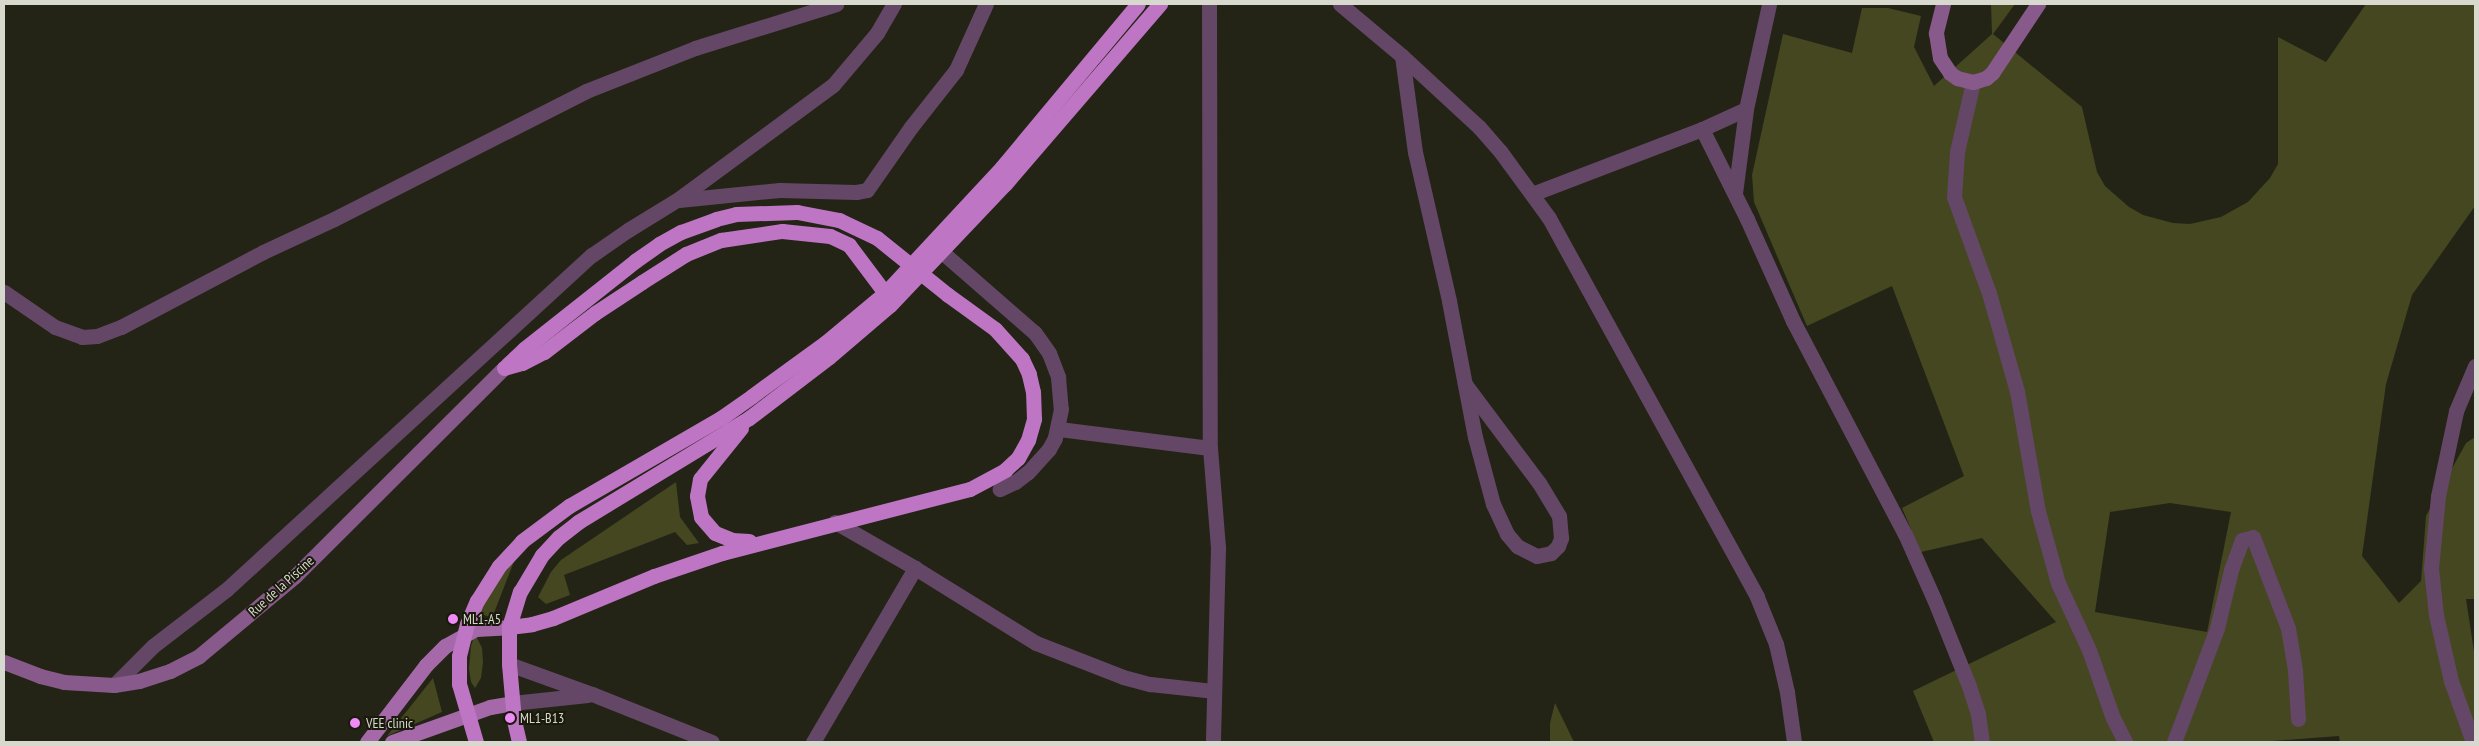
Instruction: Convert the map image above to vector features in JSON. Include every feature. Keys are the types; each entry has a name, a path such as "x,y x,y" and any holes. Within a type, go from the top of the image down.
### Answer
{"highway":[{"path":"476,742 467,715 458,672 459,656 464,634 477,601 492,576 522,542 584,496 721,418 825,343 885,293 1002,167 1138,4"},
{"path":"519,742 508,664 510,626 524,585 542,555 559,537 578,522 749,418 858,334 890,305 1006,184 1160,4"},
{"path":"504,368 524,349 658,244 682,232 736,214 777,211 818,215 858,227 877,238 948,295 995,329 1012,346 1030,374 1034,419 1028,440 1018,458 993,478 970,489 770,539 672,570 553,618 532,624 510,626"},
{"path":"504,368 522,363 544,352 595,312 649,277 686,254 721,240 782,231 830,236 849,245 885,293"},
{"path":"749,418 703,474 697,487 696,496 701,517 715,534 732,540 754,541 770,539"}],"main road":[{"path":"367,742 432,658 464,634 482,628 510,626"},
{"path":"392,742 490,707 512,703"}],"street":[{"path":"4,292 55,327 82,337 97,336 121,327 263,252 334,219 586,91 695,48 821,6 836,4"},
{"path":"114,684 153,646 227,589 592,255 677,200 833,85 877,34 894,4"},
{"path":"677,200 762,191 856,192 867,190 911,127 956,70 986,4"},
{"path":"1209,4 1210,448 1218,548 1213,742"},
{"path":"1340,4 1402,56 1479,127 1500,151 1549,218 1757,597 1776,644 1787,692 1794,742"},
{"path":"1735,193 1746,109 1769,4"},
{"path":"1942,4 1936,33 1940,58 1950,73 1957,78 1973,82 1986,78 1992,73 2038,4"},
{"path":"1402,56 1415,152 1449,301 1465,384 1483,471 1493,504 1507,534 1517,546 1527,553 1538,556 1551,552 1558,546 1561,538 1559,516 1538,483 1465,384"},
{"path":"1973,82 1955,166 1954,197 1989,293 2017,391 2038,511 2058,583 2088,650 2113,718 2125,742"},
{"path":"1532,194 1702,129 1746,109"},
{"path":"1702,129 1735,193 1793,320 1905,534 1934,599 1969,686 1978,714 1982,742"},
{"path":"942,252 1028,327 1049,353 1058,377 1060,393 1058,429 1049,449 1015,482 1000,489"},
{"path":"2473,742 2451,681 2436,615 2431,568 2438,496 2456,411 2475,366"},
{"name":"Rue de la Piscine","path":"4,662 40,676 64,682 114,684 139,681 170,671 206,650 295,576 504,368"},
{"path":"1058,429 1210,448"},
{"path":"835,522 915,568 1036,643 1068,658 1150,684 1213,691"},
{"path":"2174,742 2217,628 2231,570 2242,540 2253,537 2288,628 2295,670 2298,719"},
{"path":"813,742 915,568"},
{"path":"508,664 592,694 621,708 712,742"},
{"path":"512,703 592,694"}],"green space":[{"path":"1991,4 2015,4 1993,34 2082,107 2097,172 2105,186 2129,207 2143,215 2173,223 2190,224 2221,217 2248,202 2270,178 2278,164 2278,37 2326,62 2366,4 2475,4 2475,206 2412,295 2386,384 2362,556 2399,603 2421,581 2426,516 2466,443 2475,437 2475,599 2466,599 2475,658 2475,742 2340,742 2339,736 2260,742 1934,742 1913,691 2056,622 1982,538 1921,552 1902,508 1964,476 1892,286 1807,326 1754,202 1752,175 1783,34 1852,53 1862,8 1888,8 1921,16 1914,47 1934,86 1992,34","holes":["2170,503 2231,512 2207,632 2095,612 2110,512"]},
{"path":"676,482 680,517 699,543 687,545 675,532 564,575 570,595 546,604 538,597 551,572 561,560"},
{"path":"515,559 492,618 479,613 485,596"},
{"path":"475,634 482,648 483,662 481,678 475,688 471,682 469,669 471,646"},
{"path":"433,678 442,712 387,736"},
{"path":"1555,703 1574,742 1550,742 1550,723"}],"place":[{"name":"ML1-A5","path":"453,619"},
{"name":"ML1-B13","path":"510,718"},
{"name":"VEE clinic","path":"355,723"}]}
